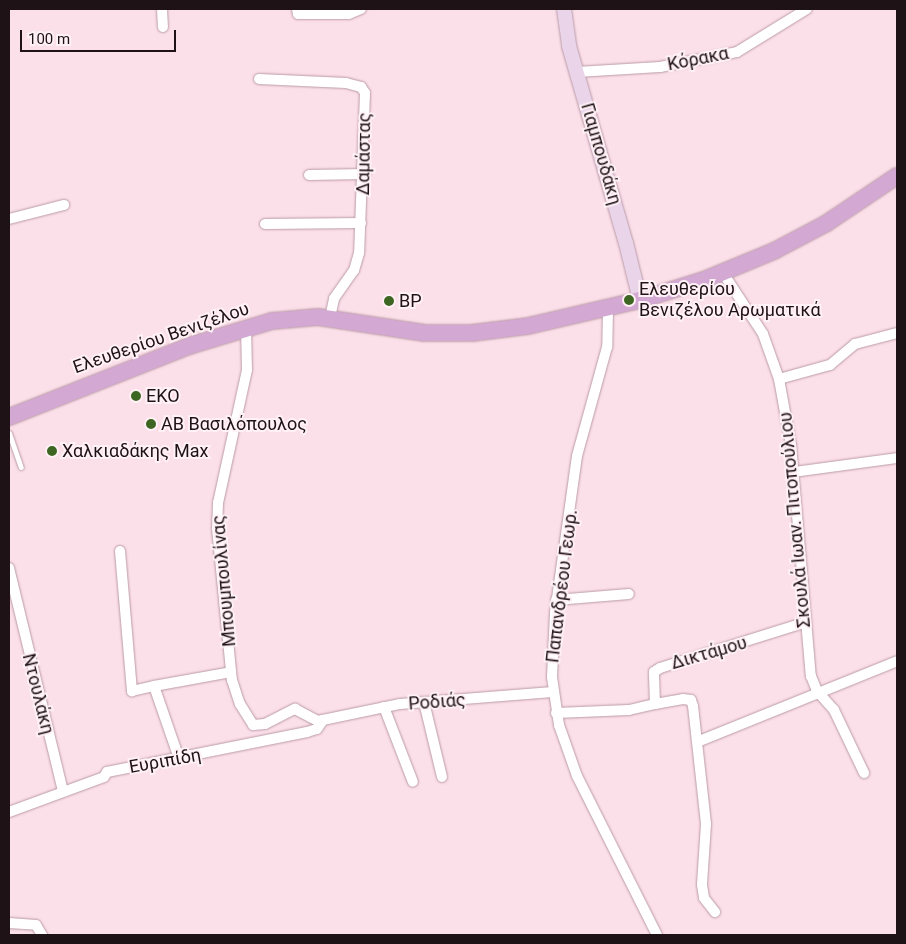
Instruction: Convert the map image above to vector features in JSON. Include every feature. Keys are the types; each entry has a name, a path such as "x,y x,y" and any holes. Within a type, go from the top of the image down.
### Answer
{"main road":[{"name":"Ελευθερίου Βενιζέλου","path":"9,417 148,361 246,328 289,319 330,318 447,334 512,328 640,300 723,273 803,237 897,176"}],"street":[{"path":"162,9 163,27"},
{"path":"297,9 298,14 349,14 361,9"},
{"name":"Γιαμπουδάκη","path":"564,9 568,40 640,300"},
{"name":"Κόρακα","path":"577,72 660,67 737,52 807,9"},
{"name":"Δαμάστας","path":"259,79 346,83 361,87 366,98 364,174 357,265 334,299 330,318"},
{"path":"309,175 364,174"},
{"path":"9,219 64,205"},
{"path":"265,224 361,223"},
{"name":"Σκουλά Ιωαν. Πιτοπούλιου","path":"723,273 763,334 779,379 789,425 794,472 804,623 811,676 817,691"},
{"name":"Παπανδρέου Γεωρ.","path":"608,308 608,338 576,456 556,600 552,647 553,692 556,713 577,776 658,935"},
{"name":"Μπουμπουλίνας","path":"246,328 247,370 217,516 231,672 240,704 253,726 265,724 295,709 311,719 323,720"},
{"path":"779,379 830,365 855,344 897,333"},
{"path":"794,472 897,458"},
{"path":"120,551 132,691 231,672"},
{"name":"Ντουλάκη","path":"9,568 63,791"},
{"path":"556,600 629,594"},
{"name":"Δικτάμου","path":"655,704 654,672 660,668 804,623"},
{"path":"697,742 817,691 897,661"},
{"path":"154,686 179,758"},
{"path":"817,691 834,710 864,772"},
{"name":"Ροδιάς","path":"323,720 384,707 424,702 553,692"},
{"path":"556,713 629,710 655,704 691,700 706,824 702,885 704,898 715,912"},
{"path":"424,702 442,778"},
{"path":"384,707 413,782"},
{"name":"Ευριπίδη","path":"9,812 104,777 107,772 307,732 317,729 323,720"},
{"path":"9,923 28,923 40,931"}],"lane":[{"path":"9,433 21,467"}],"place":[{"name":"Ελευθερίου Βενιζέλου Αρωματικά","path":"629,300"},
{"name":"BP","path":"389,301"},
{"name":"EKO","path":"136,396"},
{"name":"ΑΒ Βασιλόπουλος","path":"151,424"},
{"name":"Χαλκιαδάκης Max","path":"52,451"}]}
